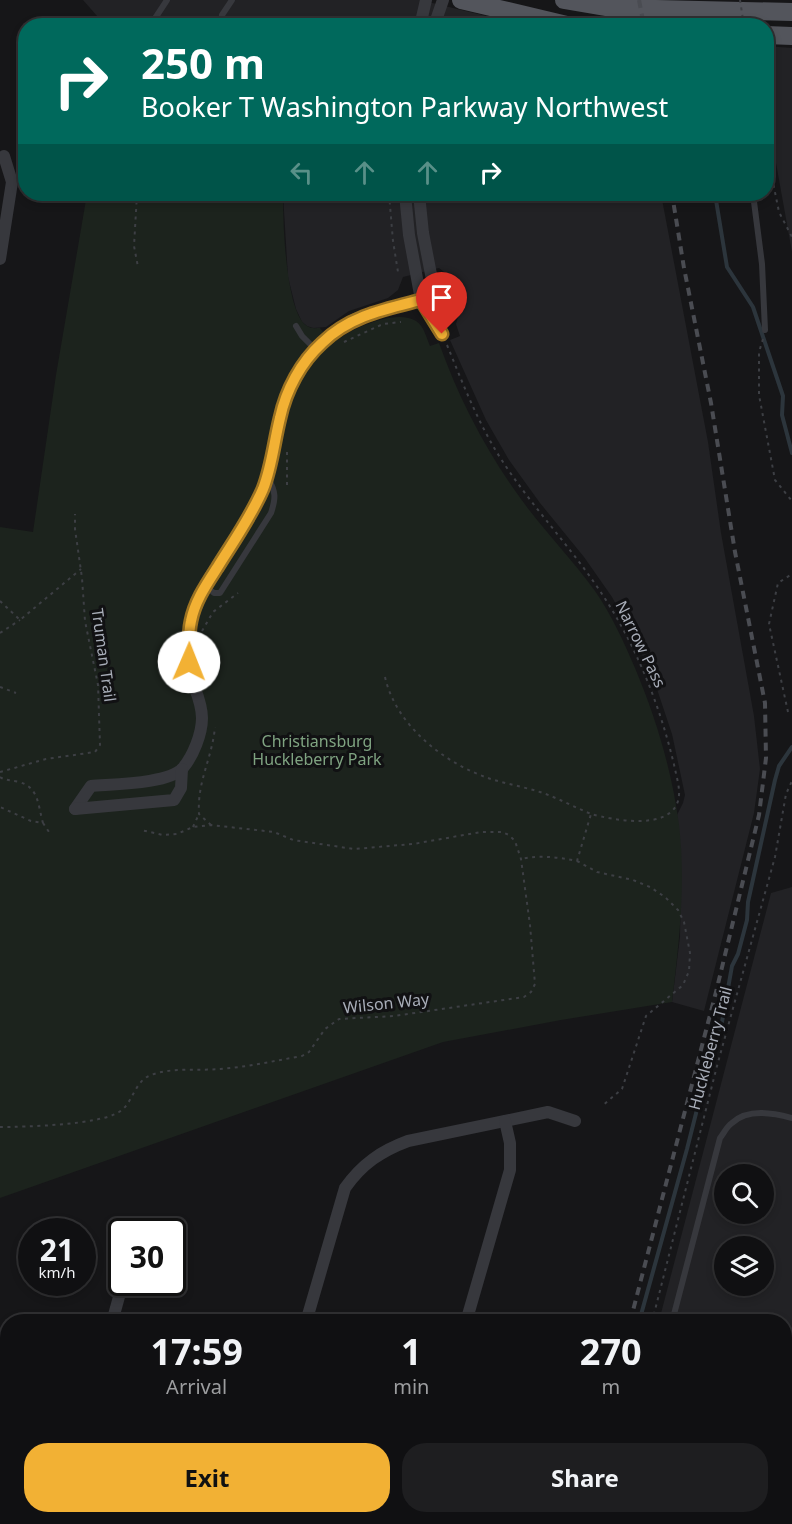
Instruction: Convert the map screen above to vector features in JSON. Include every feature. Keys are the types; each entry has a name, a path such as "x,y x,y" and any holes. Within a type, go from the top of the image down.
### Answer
{"main road":[{"path":"461,0 537,18"},
{"path":"564,0 792,12"},
{"path":"774,35 792,36"}],"street":[{"path":"422,18 426,0"},
{"path":"437,18 443,0"},
{"path":"0,259 12,182 4,156"},
{"path":"406,201 409,235 421,300 442,334 423,233 421,201"},
{"path":"182,769 174,775 162,778 91,786 75,809 174,800 181,788 182,769 199,735 202,718 200,699 189,662 188,637 192,615 205,586 247,521 267,477 283,405 300,371 316,349 337,330 352,321 436,296"},
{"path":"308,1314 345,1188 356,1173 371,1159 389,1148 408,1141 505,1121 548,1113 575,1121"},
{"path":"468,1314 510,1170 510,1143 505,1121"},
{"path":"114,1314 119,1296"}],"lane":[{"path":"155,18 167,0"},
{"path":"222,15 232,0"},
{"path":"754,201 762,264 765,330"},
{"path":"296,326 302,336 316,349"},
{"path":"205,586 214,593 220,593 272,513 276,499 275,490 267,477"},
{"path":"674,1314 720,1138 732,1122 751,1113 773,1113 792,1118"}],"path":[{"path":"740,0 743,18"},
{"path":"774,187 779,212 792,237"},
{"path":"137,201 134,246 138,267"},
{"path":"390,201 398,272"},
{"path":"340,345 383,324 401,322"},
{"path":"765,330 759,352 759,395 775,480 792,501"},
{"name":"Narrow Pass","path":"445,341 472,406 500,458 532,504 602,594 630,643 652,691 669,742 679,790 678,801 673,810 666,816 630,822 591,814"},
{"path":"287,442 287,485"},
{"path":"0,633 20,620 81,569 75,514"},
{"name":"Truman Trail","path":"0,772 54,757 94,752 99,749 98,685 87,634 81,569"},
{"path":"788,712 769,624 778,584 792,574"},
{"path":"204,627 213,612 238,593"},
{"path":"0,600 20,620"},
{"path":"385,677 390,693 408,722 417,733 444,756 475,773 541,793 591,814 577,861"},
{"path":"0,687 16,693"},
{"path":"0,777 19,782 33,790 38,799 43,823 51,835"},
{"name":"Huckleberry Trail","path":"653,1314 717,1066 775,857 786,795 792,781"},
{"path":"0,807 24,819 43,823"},
{"path":"193,827 199,814"},
{"path":"141,830 163,835 177,834 193,827 211,825 274,832 293,840 354,849 413,843 481,832 502,832 515,841 521,859 550,856 577,861 597,872 633,880 650,887 666,897 678,910 684,922 690,953 689,971 683,985 646,1016 622,1089 602,1106"},
{"name":"Wilson Way","path":"0,1127 66,1123 110,1116 120,1112 135,1088 148,1075 161,1072 223,1069 302,1056 309,1052 325,1029 339,1019 394,1016 524,997 531,992 535,984 521,859"}],"shaded area":[{"path":"83,0 420,0 494,18 99,18"},
{"path":"774,47 792,48 792,252 774,152"},
{"path":"283,201 662,201 708,442 721,533 754,716 760,769 754,813 704,1011 672,1002 680,937 681,879 677,815 685,795 672,734 656,686 636,641 612,597 509,460 486,420 450,340 460,336 456,324 460,310 453,279 439,268 403,277 398,290 388,298 349,311 326,327 313,328 302,322 296,309 288,277"},
{"path":"792,887 792,1314 661,1314 771,893"}],"green space":[{"name":"Christiansburg Huckleberry Park","path":"86,201 283,201 290,285 294,303 307,326 320,328 332,344 339,338 372,322 396,317 407,318 416,321 421,326 430,346 439,343 455,384 496,462 530,511 595,591 606,609 617,628 650,706 672,785 681,847 682,892 672,1002 443,1042 0,1198 0,527 33,532 56,375"}],"waterway":[{"path":"716,201 727,267 753,307 783,396 782,415 792,453"},
{"path":"641,1314 722,1022 732,966 738,954 747,920 748,902 775,780 779,766 792,747"}],"railway":[{"path":"639,0 642,18"},
{"path":"632,1314 716,992 759,815 766,758 765,703 735,552 711,403 673,201"}],"route":[{"path":"189,662 188,637 192,615 205,586 247,521 262,492 283,405 291,386 309,356 322,342 352,321 421,300 442,334"}]}
